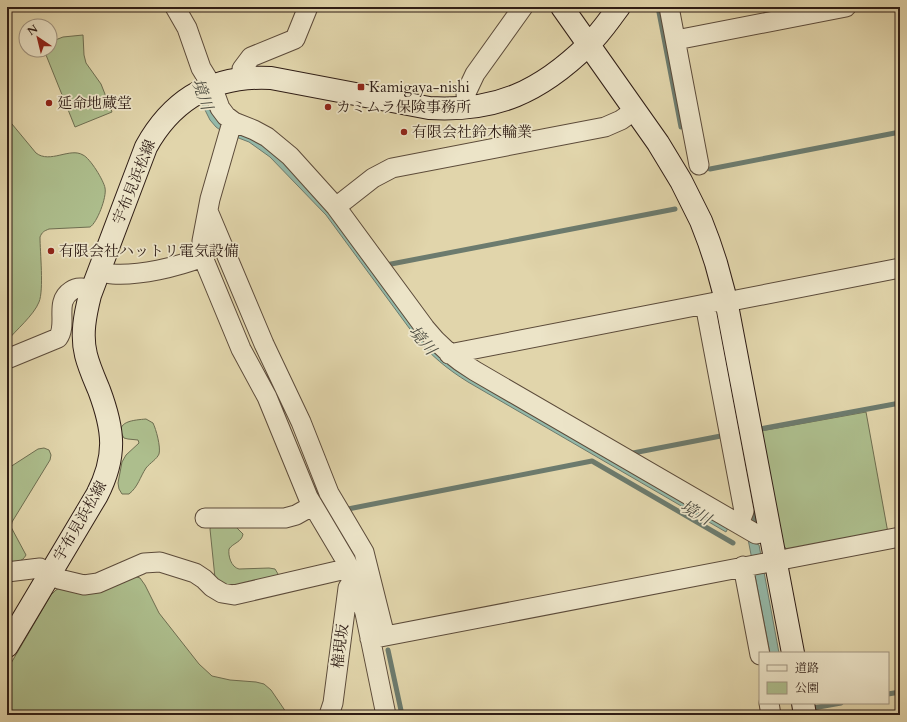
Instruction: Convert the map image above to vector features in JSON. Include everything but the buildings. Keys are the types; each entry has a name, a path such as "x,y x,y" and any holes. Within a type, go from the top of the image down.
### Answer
{"main road":[{"path":"562,7 670,162 691,201 709,242 726,301 770,531 758,563 793,652"},
{"name":"宇布見浜松線","path":"7,646 98,495 108,471 112,443 108,416 86,356 84,319 92,291 146,147 153,134 173,110 204,90 223,82 243,78 271,78 429,108 467,108 497,103 533,88 558,71 589,45 619,7"},
{"path":"803,704 805,715"}],"street":[{"path":"175,7 187,28 202,68 204,90 226,116 231,128 210,198 202,248 203,257 241,349 262,387 312,506 352,573 377,637"},
{"path":"243,78 242,69 251,57 295,38 308,7"},
{"path":"467,108 466,93 475,74 523,7"},
{"path":"669,7 699,165"},
{"path":"676,40 846,7"},
{"path":"336,207 373,178 392,168 604,127 621,120 635,110"},
{"path":"231,128 254,130 279,146 290,156 336,207 425,328 435,341 449,354 481,375 756,534 770,531"},
{"path":"208,210 264,344 301,422 329,494 364,552 377,637 386,715"},
{"path":"100,270 110,274 133,273 173,267 203,257"},
{"path":"449,354 900,268"},
{"path":"7,359 58,338 62,328 62,301 66,294 82,287 92,291"},
{"path":"705,304 744,511 739,524"},
{"path":"205,518 285,518 296,515 312,506"},
{"path":"377,637 900,537"},
{"path":"7,572 40,568 59,579 84,585 98,583 144,563 160,562 195,573 222,593 234,596 352,573"},
{"path":"758,563 760,652"},
{"name":"権現坂","path":"329,715 333,703 348,588 352,573"},
{"path":"769,704 772,715"}],"green space":[{"path":"83,35 86,63 101,84 112,112 75,127 47,58 58,58 58,39"},
{"path":"7,118 36,153 42,156 47,157 78,153 86,157 99,175 104,185 105,192 103,203 93,225 90,227 49,229 44,231 40,237 41,289 39,302 29,317 7,341"},
{"path":"866,412 888,533 790,551 783,546 761,431"},
{"path":"146,419 153,423 159,443 159,454 157,458 146,468 132,491 129,494 122,494 118,483 122,462 126,455 139,443 138,440 124,438 121,428 127,422"},
{"path":"44,448 49,450 51,455 50,460 12,522 11,527 26,555 20,561 7,563 7,469 38,449"},
{"path":"234,525 243,534 241,539 229,549 232,564 239,569 275,569 278,574 276,580 234,590 215,578 210,529 211,526"},
{"path":"131,575 140,578 159,613 199,664 212,676 230,680 264,684 271,690 288,715 7,714 7,670 51,595 62,587"}],"water":[{"name":"境川","path":"209,95 210,111 225,128 238,132 262,144 284,162 329,212 418,333 728,528 726,532 468,382 439,361 415,336 326,215 270,157 249,142 223,132 216,127 210,120 200,100"},
{"path":"748,539 759,545 779,652 770,652"}],"waterway":[{"path":"658,7 681,127"},
{"path":"710,169 900,132"},
{"path":"386,265 675,209"},
{"path":"760,429 900,403"},
{"path":"633,453 726,435"},
{"name":"境川","path":"348,509 592,461 733,543"},
{"path":"752,506 754,524"},
{"path":"388,650 402,715"},
{"path":"889,694 900,692"},
{"path":"813,708 835,704"}],"place":[{"name":"Kamigaya-nishi","path":"361,87"},
{"name":"延命地蔵堂","path":"49,103"},
{"name":"カミムラ保険事務所","path":"328,107"},
{"name":"有限会社鈴木輪業","path":"404,132"},
{"name":"有限会社ハットリ電気設備","path":"51,251"}]}
